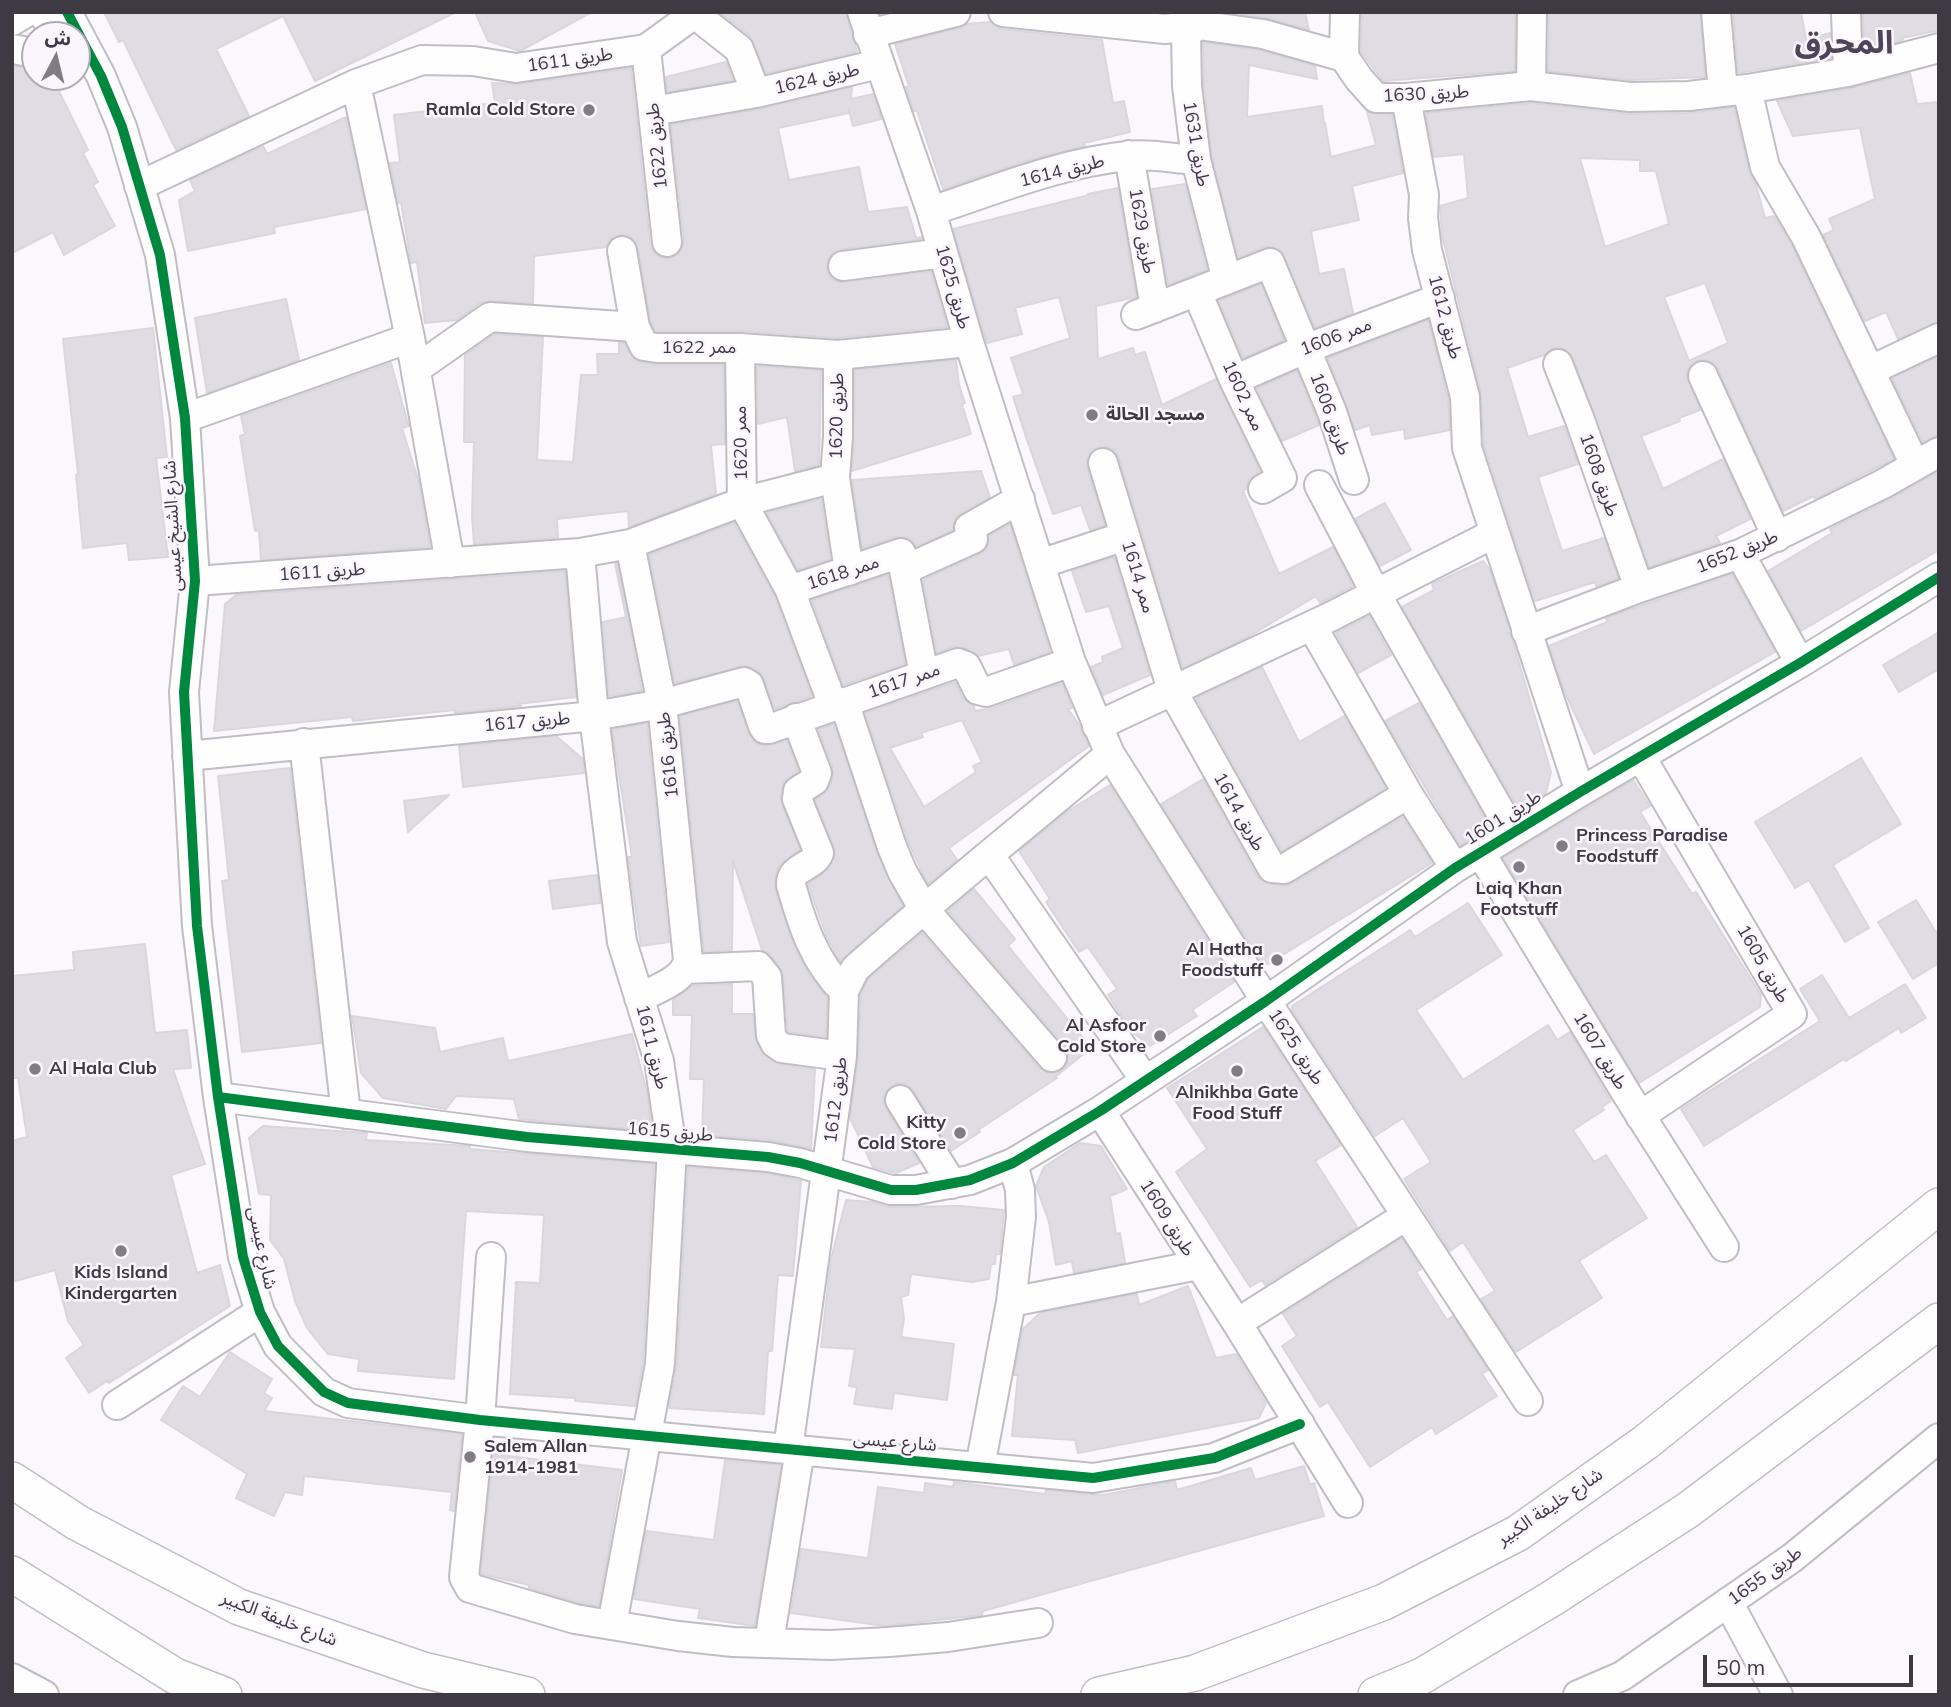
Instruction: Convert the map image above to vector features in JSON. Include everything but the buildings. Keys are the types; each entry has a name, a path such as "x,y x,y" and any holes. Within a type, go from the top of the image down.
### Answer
{"main road":[{"name":"شارع خليفة الكبير","path":"1099,1695 1195,1674 1384,1602 1518,1533 1646,1442 1939,1206"},
{"path":"1376,1695 1422,1676 1551,1599 1688,1510 1939,1321"},
{"name":"شارع خليفة الكبير","path":"12,1480 78,1523 239,1607 424,1671 527,1695"},
{"path":"12,1574 175,1676 224,1695"}],"street":[{"path":"12,21 27,12"},
{"name":"شارع الشيخ عيسى","path":"68,12 101,76 122,127 160,256 185,418 195,581 184,692 187,756 197,926 218,1097"},
{"path":"865,23 956,12"},
{"path":"1003,12 1100,18 1165,29 1198,19 1344,57 1345,12"},
{"path":"1531,86 1532,12"},
{"path":"1716,12 1735,91 1765,167 1806,237 1871,370 1927,459"},
{"path":"1846,12 1848,72"},
{"name":"طريق 1611","path":"135,175 356,84 422,60 473,61 516,68 646,49 693,13"},
{"name":"طريق 1624","path":"693,13 739,49 756,93"},
{"name":"طريق 1631","path":"1198,19 1186,34 1186,86 1196,160 1227,280"},
{"name":"طريق 1625","path":"865,23 931,211 969,342 1071,662 1110,754 1265,1001 1528,1401"},
{"name":"طريق 1630","path":"1344,57 1376,97 1406,99 1531,86 1630,97 1689,96 1735,91 1848,72 1939,48"},
{"name":"طريق 1622","path":"646,49 667,242"},
{"name":"طريق 1624","path":"653,111 756,93 879,64"},
{"path":"356,84 410,338 450,563"},
{"name":"شارع الشيخ عيسى","path":"88,91 135,175"},
{"name":"طريق 1612","path":"1406,99 1424,195 1423,218 1427,250 1465,397 1466,448 1580,792"},
{"name":"طريق 1614","path":"931,211 1073,166 1129,155 1196,160"},
{"name":"طريق 1629","path":"1129,155 1146,311 1197,292"},
{"path":"416,369 490,317 635,327 622,251"},
{"path":"843,266 943,253"},
{"path":"1197,292 1270,263 1305,349"},
{"name":"ممر 1602","path":"1197,292 1234,380 1282,478 1263,489"},
{"name":"ممر 1606","path":"1234,380 1305,349 1440,298"},
{"name":"ممر 1622","path":"635,327 644,346 740,348 838,355 969,342"},
{"path":"185,418 410,338"},
{"path":"1871,370 1939,338"},
{"name":"ممر 1620","path":"630,544 742,502 740,348"},
{"name":"طريق 1606","path":"1305,349 1332,412 1354,480"},
{"name":"طريق 1620","path":"838,355 835,478 849,571"},
{"name":"طريق 1608","path":"1558,364 1639,588"},
{"path":"1703,376 1777,537"},
{"name":"طريق 1652","path":"1526,631 1639,588 1740,554 1883,484 1927,459"},
{"name":"ممر 1614","path":"1103,463 1172,690"},
{"name":"طريق 1620","path":"742,502 835,478"},
{"path":"1320,485 1376,594 1511,832"},
{"name":"ممر 1618","path":"790,590 901,553 904,570 973,539 969,528 1020,499"},
{"name":"ممر 1618","path":"742,502 790,590 838,704"},
{"path":"1097,726 1312,626 1493,534"},
{"path":"1041,564 1125,536"},
{"name":"طريق 1611","path":"195,581 580,553 630,544"},
{"name":"طريق 1616","path":"630,544 662,704 685,918 687,969"},
{"name":"طريق 1611","path":"580,553 594,716 622,942 659,1061 672,1149 660,1364 612,1625"},
{"path":"1740,554 1800,663"},
{"path":"904,570 924,675"},
{"name":"طريق 1601","path":"1100,1111 1265,1001 1455,867 1800,663 1939,577"},
{"path":"1312,626 1408,793 1455,867"},
{"name":"ممر 1617","path":"747,683 765,729 962,664 978,690 986,692 1071,662"},
{"name":"طريق 1617","path":"187,756 594,716 662,704 747,683"},
{"name":"طريق 1614","path":"1172,690 1272,868 1284,869 1408,793"},
{"path":"838,704 892,847 923,908 1052,1057"},
{"path":"796,718 817,773 814,781 798,791 797,799 819,853 815,861 794,873 790,880 801,922 821,964 844,990 855,969 923,908 990,856 1110,754"},
{"path":"304,743 346,1114"},
{"name":"طريق 1605","path":"1640,1116 1793,1014 1641,757"},
{"name":"طريق 1607","path":"1480,852 1640,1116 1724,1247"},
{"path":"990,856 1145,1080"},
{"path":"639,998 687,969 758,966 767,977 771,1035 775,1043 782,1048 842,1056"},
{"name":"طريق 1612","path":"769,1642 842,1056 844,990"},
{"name":"طريق 1615","path":"218,1097 527,1137 768,1157 891,1190 916,1190 952,1184 1013,1163 1100,1111"},
{"name":"شارع عيسى","path":"218,1097 243,1257 260,1312 278,1346 309,1379 324,1392 348,1403 480,1420 1093,1478 1214,1458 1300,1424"},
{"path":"900,1100 952,1184"},
{"name":"طريق 1609","path":"1100,1111 1237,1323 1348,1503"},
{"path":"980,1467 1010,1302 1021,1217 1020,1189 1013,1163"},
{"path":"1237,1323 1406,1216"},
{"path":"491,1257 480,1420 464,1577 466,1583 475,1591 575,1619 733,1642 830,1645 889,1642 948,1637 1038,1623"},
{"path":"1010,1302 1198,1265"},
{"path":"117,1405 260,1312"},
{"name":"طريق 1655","path":"1578,1695 1622,1675 1792,1558 1939,1438"},
{"path":"1728,1602 1778,1695"},
{"path":"12,1678 44,1695"}],"cycle path":[{"path":"67,12 101,76 122,127 160,255 185,418 195,581 184,692 197,926 218,1097 243,1257 260,1312 278,1346 324,1392 348,1403 480,1420 1093,1478 1214,1458 1300,1424"},
{"path":"218,1097 527,1137 768,1157 800,1163 891,1190 916,1190 970,1180 1013,1163 1100,1111 1266,1001 1455,868 1939,577"}],"place":[{"name":"Ramla Cold Store","path":"589,110"},
{"name":"مسجد الحالة","path":"1092,415"},
{"name":"Princess Paradise Foodstuff","path":"1562,846"},
{"name":"Laiq Khan Footstuff","path":"1519,867"},
{"name":"Al Hatha Foodstuff","path":"1277,960"},
{"name":"Al Asfoor Cold Store","path":"1160,1036"},
{"name":"Al Hala Club","path":"35,1069"},
{"name":"Alnikhba Gate Food Stuff","path":"1237,1071"},
{"name":"Kitty Cold Store","path":"960,1133"},
{"name":"Kids Island Kindergarten","path":"121,1251"},
{"name":"Salem Allan 1914-1981","path":"470,1457"}],"district":[{"name":"المحرق","path":"1844,43"}]}
